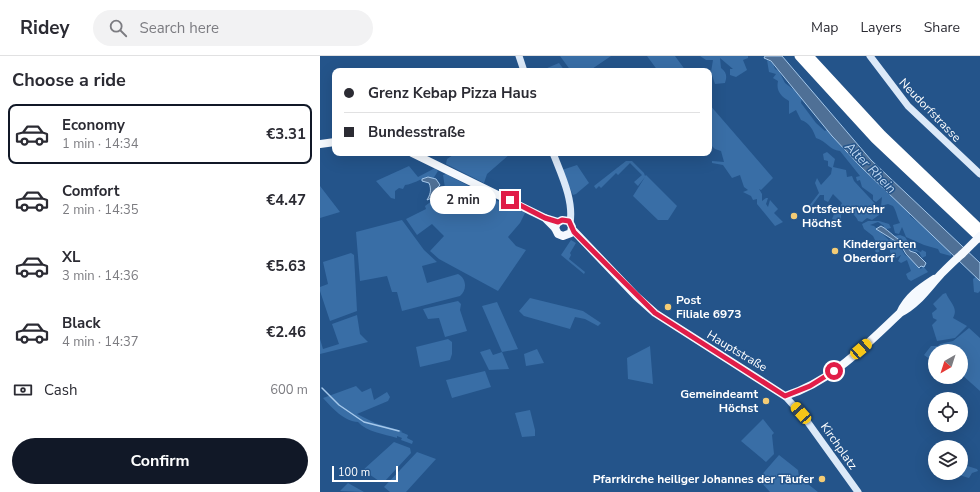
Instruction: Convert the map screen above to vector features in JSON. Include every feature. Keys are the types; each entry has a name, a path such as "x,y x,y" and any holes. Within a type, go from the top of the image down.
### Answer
{"highway":[{"path":"799,56 875,139 980,237"},
{"path":"809,56 882,135 980,229"}],"main road":[{"path":"519,56 523,68"},
{"name":"Neudorfstrasse","path":"870,56 908,106 980,174"},
{"path":"320,144 332,142"},
{"name":"Hauptstraße","path":"418,156 545,218 565,226 593,251 655,313 785,396"},
{"path":"554,156 569,201 572,215 565,226"},
{"path":"785,396 810,386 834,371 898,315 904,303 919,289 942,273 980,237"},
{"name":"Kirchplatz","path":"785,396 804,417 858,492"}],"shaded area":[{"path":"560,56 611,56 593,68 569,68"},
{"path":"647,56 675,56 684,68 656,68"},
{"path":"700,56 748,56 748,58 743,60 747,70 736,77 730,75 730,69 733,69 720,58 721,68 726,75 726,78 725,83 715,84 712,75 713,60 706,60"},
{"path":"767,60 773,63 775,69 779,71 785,83 802,96 801,103 816,123 825,131 829,128 842,147 853,159 858,159 873,171 872,178 877,179 911,209 910,216 951,248 951,256 940,253 938,249 906,237 902,227 899,234 895,233 893,225 900,223 893,206 888,204 881,206 882,197 876,202 873,200 873,195 862,187 860,180 857,181 856,177 860,176 840,151 833,149 820,139 816,138 811,127 801,120 796,110 789,114 789,101 779,92 778,81 773,78 776,74 769,72"},
{"path":"559,63 563,68 547,68"},
{"path":"712,107 773,178 761,190 759,189 762,194 762,201 768,198 766,204 768,207 770,200 778,209 774,213 783,222 775,226 757,204 757,199 753,200 751,196 743,192 748,190 744,187 740,175 732,178 723,165 712,163 712,161 724,162 721,151 712,146"},
{"path":"827,152 835,159 833,167 846,170 847,177 852,176 854,181 880,209 879,215 872,220 867,218 862,222 858,221 846,205 846,210 841,215 841,220 836,221 832,219 842,203 833,194 828,202 824,200 824,195 820,195 811,207 809,206 819,193 815,183 817,178 821,185 831,174 832,168 828,166 828,161 824,160 823,154"},
{"path":"452,156 508,156 487,174 484,183 446,164 447,159"},
{"path":"626,161 632,161 644,173 645,176 646,175 677,206 668,220 658,220 633,196 645,177 638,186 634,182 642,175 630,163 618,175 616,173 601,188 599,186 596,189 594,186"},
{"path":"577,165 589,183 573,195 562,170"},
{"path":"409,166 418,177 435,168 438,171 433,179 428,177 405,185 403,189 399,188 395,191 395,199 391,198 376,181"},
{"path":"446,174 497,201 506,203 525,213 520,223 508,237 516,246 526,250 498,291 439,259 430,251 444,236 432,224 417,235 406,219 426,209 425,206 436,198 445,188 443,175"},
{"path":"320,186 340,212 320,218"},
{"path":"402,220 424,250 437,262 422,266 427,283 458,274 463,279 465,285 464,291 460,296 402,311 397,292 392,292 387,276 360,281 356,232"},
{"path":"868,221 879,221 889,224 891,228 882,230 884,226 878,222 870,225 874,226 889,240 891,238 899,245 905,255 920,263 918,267 921,269 923,266 928,272 911,281 908,279 906,274 911,271 907,260 901,263 898,261 901,255 896,258 891,256 889,246 887,249 880,245 880,251 877,253 875,251 878,246 873,236 864,229 862,224"},
{"path":"900,235 905,237 911,246 914,245 918,251 921,252 922,250 926,252 926,256 922,258 919,252 910,250 908,245 894,239 894,236"},
{"path":"571,240 576,243 570,253 571,255 569,259 585,272 584,274 561,255"},
{"path":"351,253 354,255 357,311 330,321 320,291 320,287 328,284 323,262"},
{"path":"977,276 980,280 980,291 978,293 974,292 973,279"},
{"path":"946,293 955,311 953,318 967,326 955,338 937,341 932,325 937,320 933,318 932,313 937,309 933,304"},
{"path":"530,298 583,311 601,323 598,326 585,319 575,317 570,329 524,316 519,311"},
{"path":"458,301 461,304 460,310 467,331 445,337 439,318 428,319 423,309"},
{"path":"497,302 518,349 502,352 482,306"},
{"path":"357,315 360,334 368,342 320,354 320,339 323,349 339,344 332,324"},
{"path":"969,328 980,338 980,391 968,380 968,344 940,344 953,341"},
{"path":"448,339 452,342 452,354 450,360 420,367 416,347"},
{"path":"650,346 653,384 628,379 627,358"},
{"path":"490,349 493,355 502,352 509,369 489,370 480,352"},
{"path":"537,349 544,363 526,366 524,354"},
{"path":"928,350 928,358 924,355"},
{"path":"485,371 491,387 452,398 446,380"},
{"path":"356,386 362,392 371,388 374,400 387,392 390,397 388,401 357,414 375,423 402,431 401,432 408,435 407,438 413,441 412,444 401,440 402,438 397,436 397,438 376,432 366,428 358,422 348,420 330,406 323,398"},
{"path":"530,410 535,436 522,437 515,413"},
{"path":"763,419 774,433 772,435 774,454 766,462 741,441"},
{"path":"394,442 410,448 411,453 385,481 379,481 363,470"},
{"path":"417,452 436,459 406,492 390,492 384,487"},
{"path":"779,455 798,470 799,477 818,492 770,492 758,479"},
{"path":"968,466 977,469 978,471 972,473 969,478"},
{"path":"348,483 364,492 340,491"}],"water":[{"name":"Alter Rhein","path":"765,56 782,56 871,160 980,263 980,281 861,167 832,136 771,61 764,58"},
{"path":"428,177 436,179 440,185 436,189 434,197 427,200 430,192 430,186 429,183 422,181 422,179"},
{"path":"881,226 899,240 906,243 910,251 916,253 926,263 924,267 921,266 919,268 906,254 900,244 876,229"}],"waterway":[{"path":"322,388 339,405 364,422 399,431"}],"place":[{"name":"Ortsfeuerwehr Höchst","path":"794,216"},
{"name":"Kindergarten Oberdorf","path":"835,251"},
{"name":"Post Filiale 6973","path":"668,307"},
{"name":"Gemeindeamt Höchst","path":"766,401"},
{"name":"Pfarrkirche heiliger Johannes der Täufer","path":"822,479"}],"route":[{"path":"510,200 545,218 558,222 562,220 569,221 574,232 610,267 650,310 666,322 761,379 785,396 810,386 834,371"}]}
